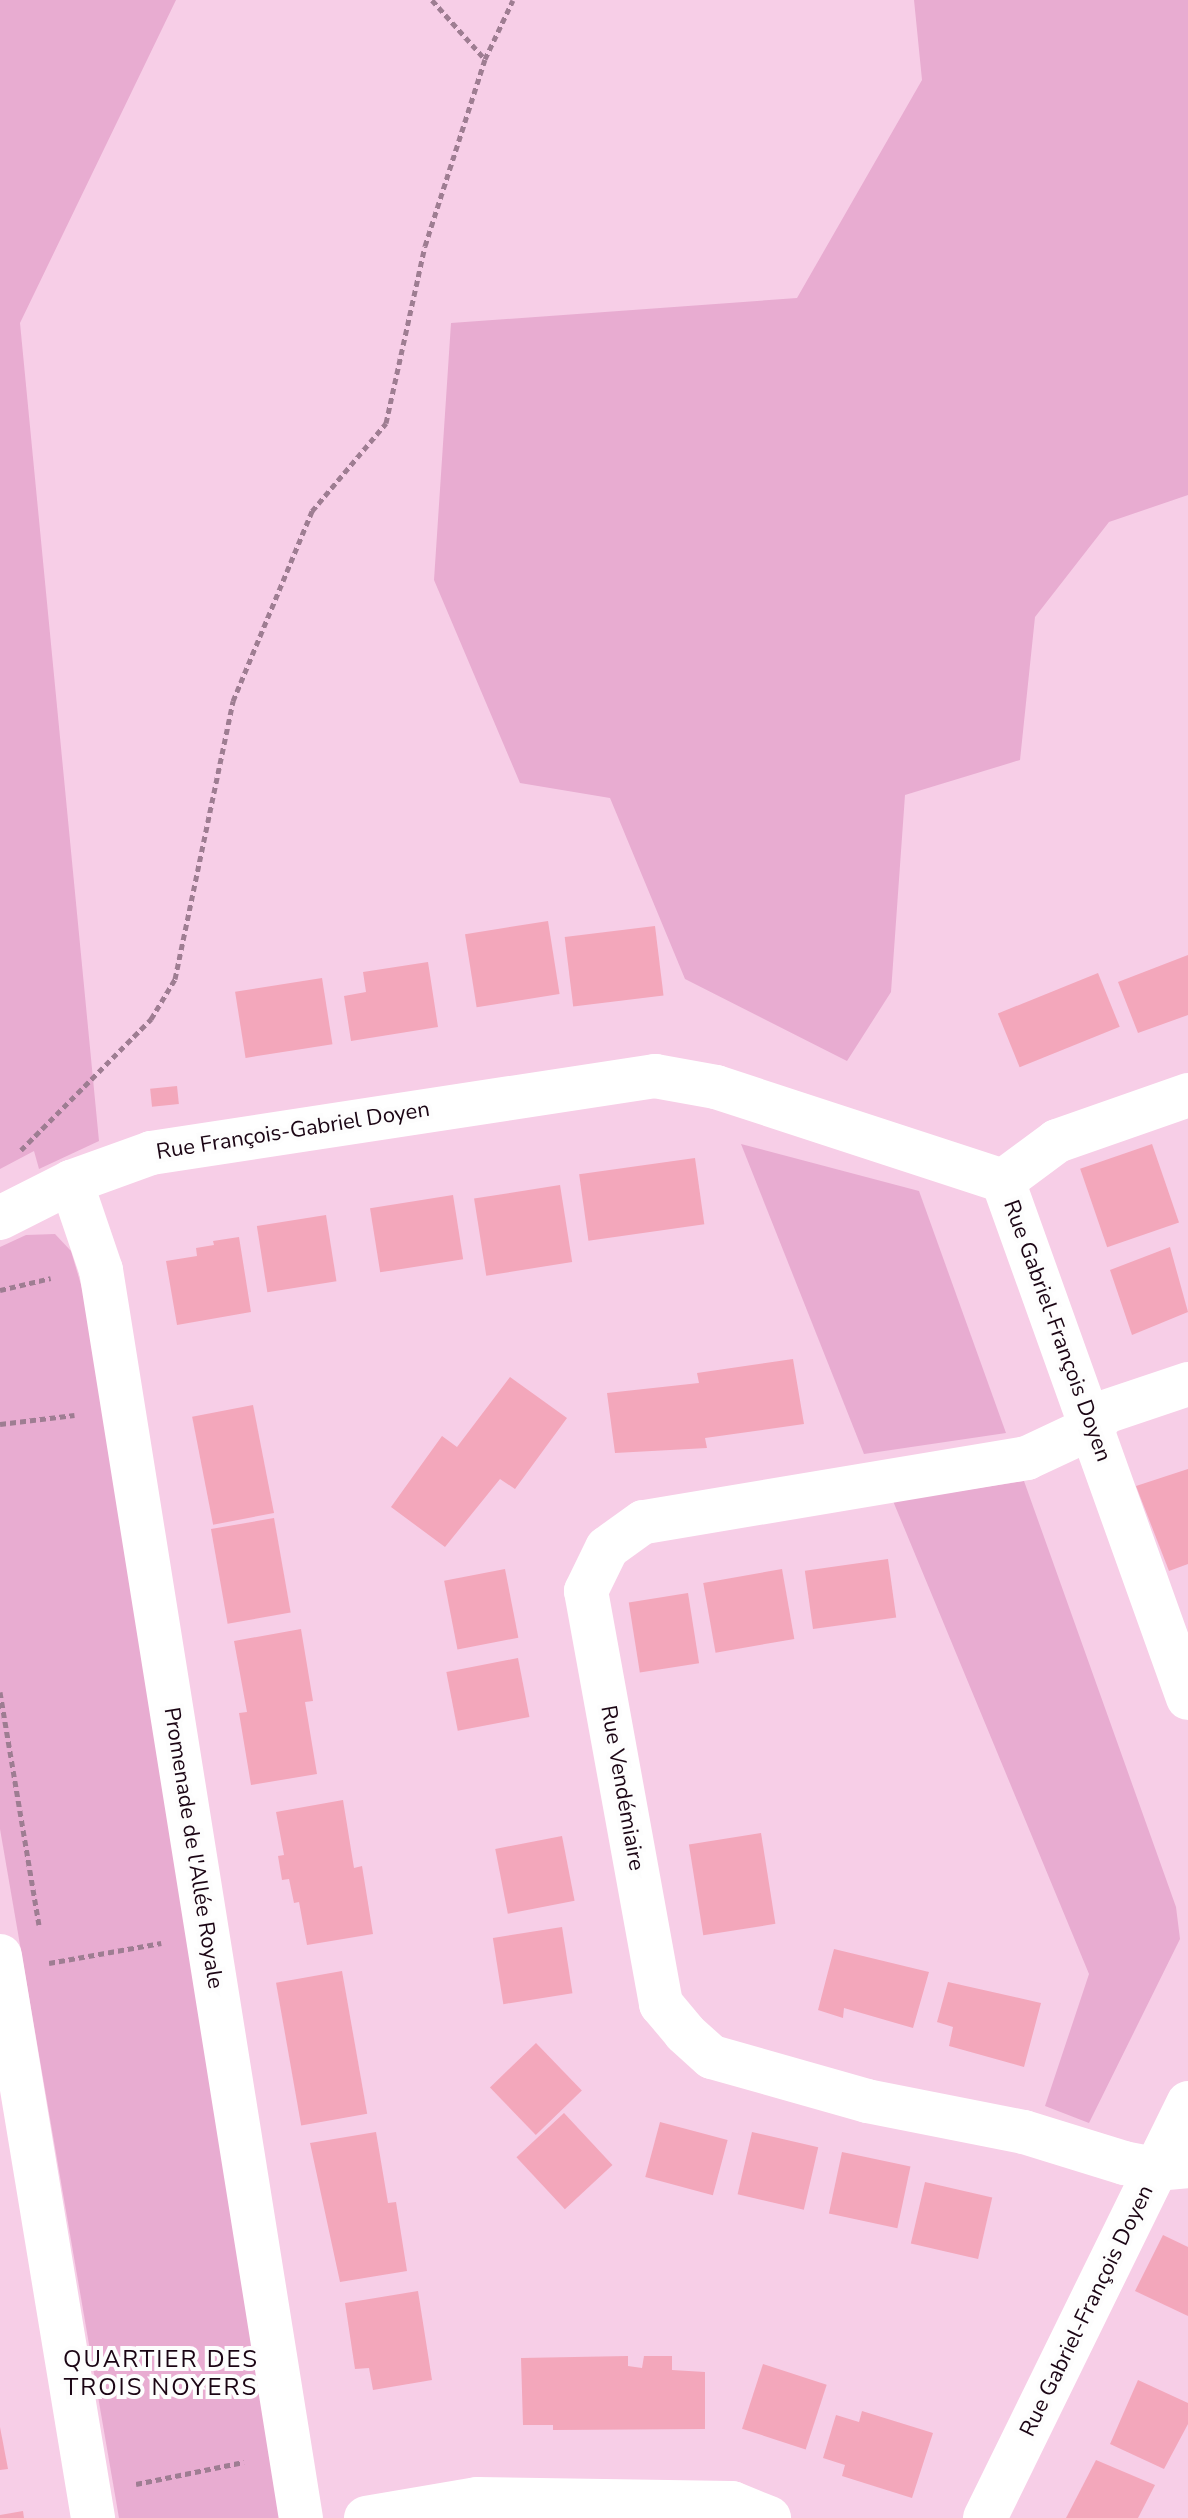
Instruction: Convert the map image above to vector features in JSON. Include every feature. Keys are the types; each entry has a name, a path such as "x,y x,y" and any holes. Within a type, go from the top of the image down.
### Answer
{"street":[{"name":"Rue Gabriel-François Doyen","path":"550,1091 655,1076 716,1087 1003,1181 1188,1698"},
{"name":"Rue François-Gabriel Doyen","path":"0,1218 71,1182 151,1153 550,1091"},
{"path":"1003,1181 1057,1141 1188,1095"},
{"name":"Promenade de l'Allée Royale","path":"71,1182 101,1270 301,2518"},
{"name":"Rue Vendémiaire","path":"1172,2168 1087,2154 1024,2132 867,2101 712,2057 685,2033 661,2004 586,1591 607,1548 643,1522 1027,1458 1091,1428 1105,1412 1188,1384"},
{"path":"0,1956 93,2518"},
{"name":"Rue Gabriel-François Doyen","path":"985,2518 1172,2168 1188,2103"},
{"path":"366,2518 477,2499 732,2503 769,2518"}],"path":[{"path":"432,0 485,59"},
{"path":"18,1153 151,1019 175,979 233,701 312,511 386,423 425,246 485,59 513,0"},
{"path":"0,1424 74,1415"},
{"path":"45,1964 162,1943"},
{"path":"132,2485 249,2462"}],"shaded area":[{"path":"0,0 176,0 20,323 99,1141 39,1169 34,1151 0,1169"},
{"path":"914,0 1188,0 1188,495 1109,522 1035,617 1020,760 905,795 891,992 847,1061 685,979 610,798 520,783 434,580 451,323 797,298 922,80"},
{"path":"741,1144 919,1191 1006,1433 864,1454"},
{"path":"55,1234 71,1251 84,1295 280,2518 119,2518 0,1829 0,1247 26,1235"},
{"path":"1024,1481 1176,1907 1180,1939 1089,2123 1045,2106 1089,1974 893,1501"}],"building":[{"path":"548,921 560,994 477,1007 465,934"},
{"path":"655,926 664,995 573,1007 565,937"},
{"path":"1188,955 1188,1015 1138,1033 1118,982"},
{"path":"428,962 438,1027 351,1041 344,996 366,992 363,972"},
{"path":"1098,973 1120,1027 1020,1067 998,1013"},
{"path":"322,978 332,1044 246,1058 235,992"},
{"path":"177,1086 179,1104 152,1107 150,1089"},
{"path":"1152,1144 1179,1222 1107,1247 1080,1169"},
{"path":"695,1158 704,1224 588,1241 579,1174"},
{"path":"560,1185 572,1262 486,1276 474,1199"},
{"path":"453,1195 463,1259 380,1272 370,1208"},
{"path":"326,1215 336,1281 267,1292 257,1226"},
{"path":"239,1237 251,1312 177,1325 166,1261 197,1256 196,1248 214,1245 213,1241"},
{"path":"1170,1247 1188,1312 1132,1335 1110,1270"},
{"path":"793,1359 804,1424 705,1438 707,1448 615,1453 607,1393 699,1383 697,1373"},
{"path":"510,1377 567,1418 515,1489 500,1479 445,1547 391,1507 442,1436 457,1447"},
{"path":"253,1405 274,1513 213,1525 192,1417"},
{"path":"1188,1469 1188,1564 1169,1571 1136,1486"},
{"path":"274,1518 291,1613 228,1624 211,1529"},
{"path":"888,1559 896,1617 813,1629 805,1571"},
{"path":"505,1569 518,1638 457,1650 444,1581"},
{"path":"782,1569 794,1639 716,1653 703,1583"},
{"path":"688,1593 699,1663 640,1673 629,1602"},
{"path":"301,1629 313,1701 305,1702 317,1774 251,1785 239,1713 247,1712 234,1641"},
{"path":"518,1658 529,1717 458,1731 446,1672"},
{"path":"343,1800 354,1868 362,1866 373,1934 307,1945 299,1902 294,1903 289,1879 282,1880 278,1856 284,1855 276,1812"},
{"path":"761,1833 775,1924 703,1935 689,1844"},
{"path":"562,1836 575,1901 508,1914 495,1849"},
{"path":"562,1927 572,1993 503,2004 493,1938"},
{"path":"834,1949 929,1972 913,2028 844,2008 843,2018 818,2010"},
{"path":"342,1971 367,2114 301,2125 276,1983"},
{"path":"948,1982 1041,2003 1024,2067 949,2046 953,2027 937,2022"},
{"path":"536,2043 582,2090 536,2135 490,2087"},
{"path":"564,2113 612,2165 565,2209 516,2157"},
{"path":"660,2122 728,2140 713,2195 645,2177"},
{"path":"376,2132 388,2203 396,2202 407,2271 340,2282 310,2143"},
{"path":"752,2132 818,2147 804,2210 738,2194"},
{"path":"842,2152 910,2167 897,2228 829,2214"},
{"path":"925,2182 992,2198 978,2259 911,2243"},
{"path":"1163,2235 1188,2247 1188,2316 1135,2291"},
{"path":"418,2291 432,2380 373,2390 369,2368 355,2369 345,2303"},
{"path":"628,2356 628,2366 642,2368 644,2356 672,2356 672,2370 705,2372 705,2429 553,2430 553,2425 523,2425 521,2358"},
{"path":"763,2364 827,2385 806,2449 742,2429"},
{"path":"1138,2380 1188,2403 1188,2424 1164,2469 1110,2444"},
{"path":"862,2411 933,2433 912,2498 842,2476 845,2465 823,2458 836,2415 859,2422"},
{"path":"0,2427 8,2469 0,2470"},
{"path":"1096,2460 1155,2485 1138,2518 1066,2518"},
{"path":"23,2511 24,2518 0,2518 0,2515"}],"district":[{"name":"QUARTIER DES TROIS NOYERS","path":"161,2374"}]}
